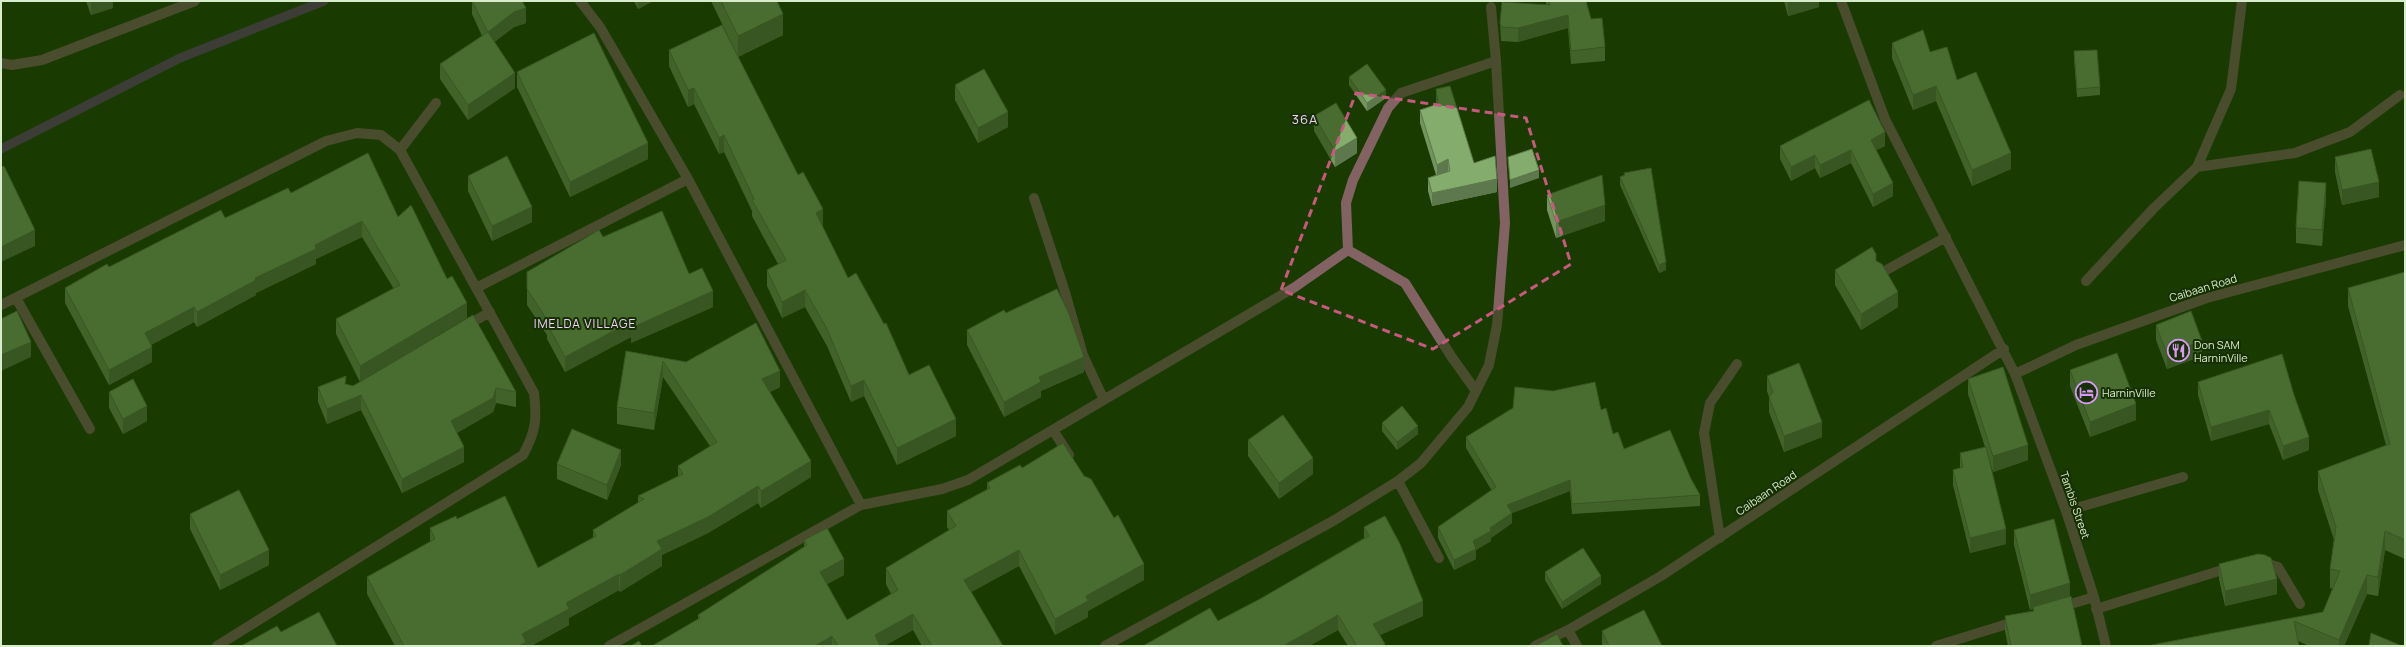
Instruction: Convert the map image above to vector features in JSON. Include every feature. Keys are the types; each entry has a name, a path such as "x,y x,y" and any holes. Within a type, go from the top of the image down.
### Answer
{"street":[{"path":"1,63 12,65 42,60 195,1"},
{"path":"580,1 600,28 688,179 861,505"},
{"name":"Tambis Street","path":"1841,1 1886,119 2004,349 2015,374 2066,511 2094,597 2106,646"},
{"path":"2086,281 2154,208 2197,167 2231,89 2242,1"},
{"path":"1106,646 1333,521 1398,481 1421,463 1468,407 1489,364 1497,325 1505,223 1496,61 1491,7"},
{"path":"1348,250 1346,203 1350,188 1392,103 1400,93 1496,61"},
{"path":"2197,167 2295,153 2350,132 2400,95"},
{"path":"400,150 436,102"},
{"path":"1,305 326,141 357,133 381,135 400,150 534,393 537,418 534,435 523,455 217,646"},
{"path":"476,288 688,179"},
{"path":"1034,198 1065,292 1082,355 1104,400"},
{"path":"1881,273 1946,237"},
{"name":"Caibaan Road","path":"2015,374 2076,345 2207,298 2405,245"},
{"path":"1348,250 1405,283 1451,356 1476,391"},
{"path":"608,646 861,505 942,489 968,480 1295,287 1348,250"},
{"path":"16,298 90,429"},
{"path":"457,332 490,312"},
{"name":"Caibaan Road","path":"1535,646 1568,630 1661,576 2004,349"},
{"path":"1720,538 1704,433 1710,403 1737,364"},
{"path":"1053,430 1074,463"},
{"path":"2066,511 2183,477"},
{"path":"1398,481 1439,558"},
{"path":"2096,609 2247,563 2264,562 2278,567 2300,604"},
{"path":"2049,611 2094,597"},
{"path":"1936,646 2026,618"},
{"path":"1568,630 1577,646"}],"highlighted area":[{"path":"1356,93 1526,118 1571,264 1433,349 1281,290"}],"building":[{"path":"472,1 522,1 526,8 514,12 488,32"},
{"path":"721,1 777,1 783,14 738,36"},
{"path":"1549,1 1586,1 1591,19 1602,18 1605,47 1571,51 1568,15 1518,28 1501,27 1502,2 1550,5"},
{"path":"722,25 798,175 803,172 823,209 816,213 848,278 856,273 884,324 886,323 909,375 929,365 956,419 897,448 864,380 851,386 827,329 805,290 782,302 767,270 786,260 752,200 754,199 724,135 719,138 694,88 688,90 669,50"},
{"path":"1923,30 1930,52 1947,47 1957,80 1976,72 2011,153 1972,170 1936,86 1913,95 1892,43"},
{"path":"488,32 515,73 468,105 440,64"},
{"path":"594,33 648,143 570,182 517,72"},
{"path":"2097,50 2100,87 2077,89 2074,51"},
{"path":"1367,64 1386,90 1367,103 1349,77"},
{"path":"984,69 1008,112 978,128 955,85"},
{"path":"1450,86 1474,163 1495,156 1497,179 1432,193 1428,178 1450,171 1448,159 1437,165 1420,110 1438,104 1436,89"},
{"path":"1869,100 1885,132 1871,140 1893,183 1873,194 1851,150 1820,165 1815,155 1791,167 1780,146"},
{"path":"1336,103 1357,138 1335,151 1314,116"},
{"path":"1532,149 1539,170 1510,180 1508,157"},
{"path":"2371,149 2379,182 2342,190 2335,157"},
{"path":"368,153 398,217 411,205 447,279 452,276 467,303 360,366 336,319 400,285 362,221 315,245 316,249 255,278 256,280 197,312 194,307 145,333 152,347 109,370 65,288 107,264 109,267 221,210 225,218 288,188 291,193"},
{"path":"507,156 532,207 492,226 468,176"},
{"path":"4,166 35,230 1,247 1,167"},
{"path":"1651,168 1666,262 1659,265 1620,177 1625,175 1624,173"},
{"path":"1602,175 1605,205 1556,222 1547,195"},
{"path":"2299,181 2326,183 2322,230 2296,228"},
{"path":"662,211 689,274 702,268 713,291 631,328 632,321 565,357 547,324 549,323 527,289 527,272 599,230 603,237"},
{"path":"1872,247 1876,254 1876,261 1882,264 1898,292 1861,314 1835,270"},
{"path":"2405,272 2405,540 2385,531 2378,577 2367,575 2339,640 2294,621 2299,646 2152,646 2323,612 2340,571 2330,569 2336,527 2318,471 2390,444 2348,288"},
{"path":"1057,289 1069,314 1084,357 1039,377 1041,382 1004,402 967,330 1004,310 1006,313"},
{"path":"17,311 31,342 1,355 1,319"},
{"path":"2191,311 2202,341 2167,354 2156,325"},
{"path":"473,315 516,392 496,388 493,398 451,421 464,447 402,479 361,395 327,409 318,387 346,376 345,384 353,386"},
{"path":"756,323 780,371 762,379 811,461 761,491 758,486 708,517 657,541 662,549 620,575 619,574 566,603 569,609 522,634 526,642 519,646 404,646 367,577 435,539 430,528 456,516 457,519 505,496 538,568 596,536 593,530 644,499 638,496 683,474 678,466 717,442 663,361 654,413 617,407 626,351 686,362"},
{"path":"2117,353 2136,404 2090,422 2070,370"},
{"path":"2282,354 2294,395 2309,437 2283,446 2269,410 2211,427 2198,382"},
{"path":"1799,363 1822,422 1784,436 1769,397 1773,392 1767,376"},
{"path":"2003,367 2028,445 1993,456 1968,379"},
{"path":"133,379 147,406 123,419 109,392"},
{"path":"1595,382 1601,410 1606,408 1613,434 1618,432 1624,449 1670,430 1691,479 1700,495 1572,504 1570,480 1507,505 1512,513 1490,528 1491,531 1473,541 1476,549 1454,560 1438,527 1496,487 1466,437 1513,408 1515,387 1553,391"},
{"path":"1402,406 1418,426 1397,442 1382,423"},
{"path":"1283,415 1313,458 1279,483 1248,440"},
{"path":"572,429 621,450 607,485 557,464"},
{"path":"1063,443 1084,476 1091,479 1114,518 1118,515 1144,564 1086,596 1088,601 1055,619 1019,550 964,580 1003,646 932,646 913,614 875,635 880,646 838,646 832,636 815,646 652,646 700,618 698,615 807,545 804,540 827,528 844,559 820,572 847,620 898,590 886,568 956,526 947,511 990,488 987,483 1020,465 1022,468"},
{"path":"1986,447 2006,529 1970,538 1953,470 1963,467 1960,453"},
{"path":"239,490 269,550 220,575 190,514"},
{"path":"1385,516 1400,544 1423,601 1373,624 1385,644 1382,646 1357,646 1338,615 1285,645 1286,646 1143,646 1210,608 1218,621 1260,599 1369,536 1364,527"},
{"path":"2054,519 2070,583 2030,595 2014,530"},
{"path":"1583,548 1601,576 1562,602 1545,572"},
{"path":"2258,554 2271,558 2277,579 2225,591 2219,564"},
{"path":"2071,596 2082,646 2011,646 2005,616 2034,611 2033,607"},
{"path":"1644,610 1662,646 1609,646 1602,631"},
{"path":"319,612 337,646 241,646 277,626 281,632"},
{"path":"2371,633 2402,646 2369,646"},
{"path":"1557,634 1563,646 1535,646"},
{"path":"639,641 642,646 631,646"}],"waterway":[{"path":"1,149 180,58 324,1"}],"place":[{"name":"Don SAM HarninVille","path":"2178,351"},
{"name":"HarninVille","path":"2087,393"}],"district":[{"name":"36A","path":"1305,119"},
{"name":"IMELDA VILLAGE","path":"585,324"}]}
